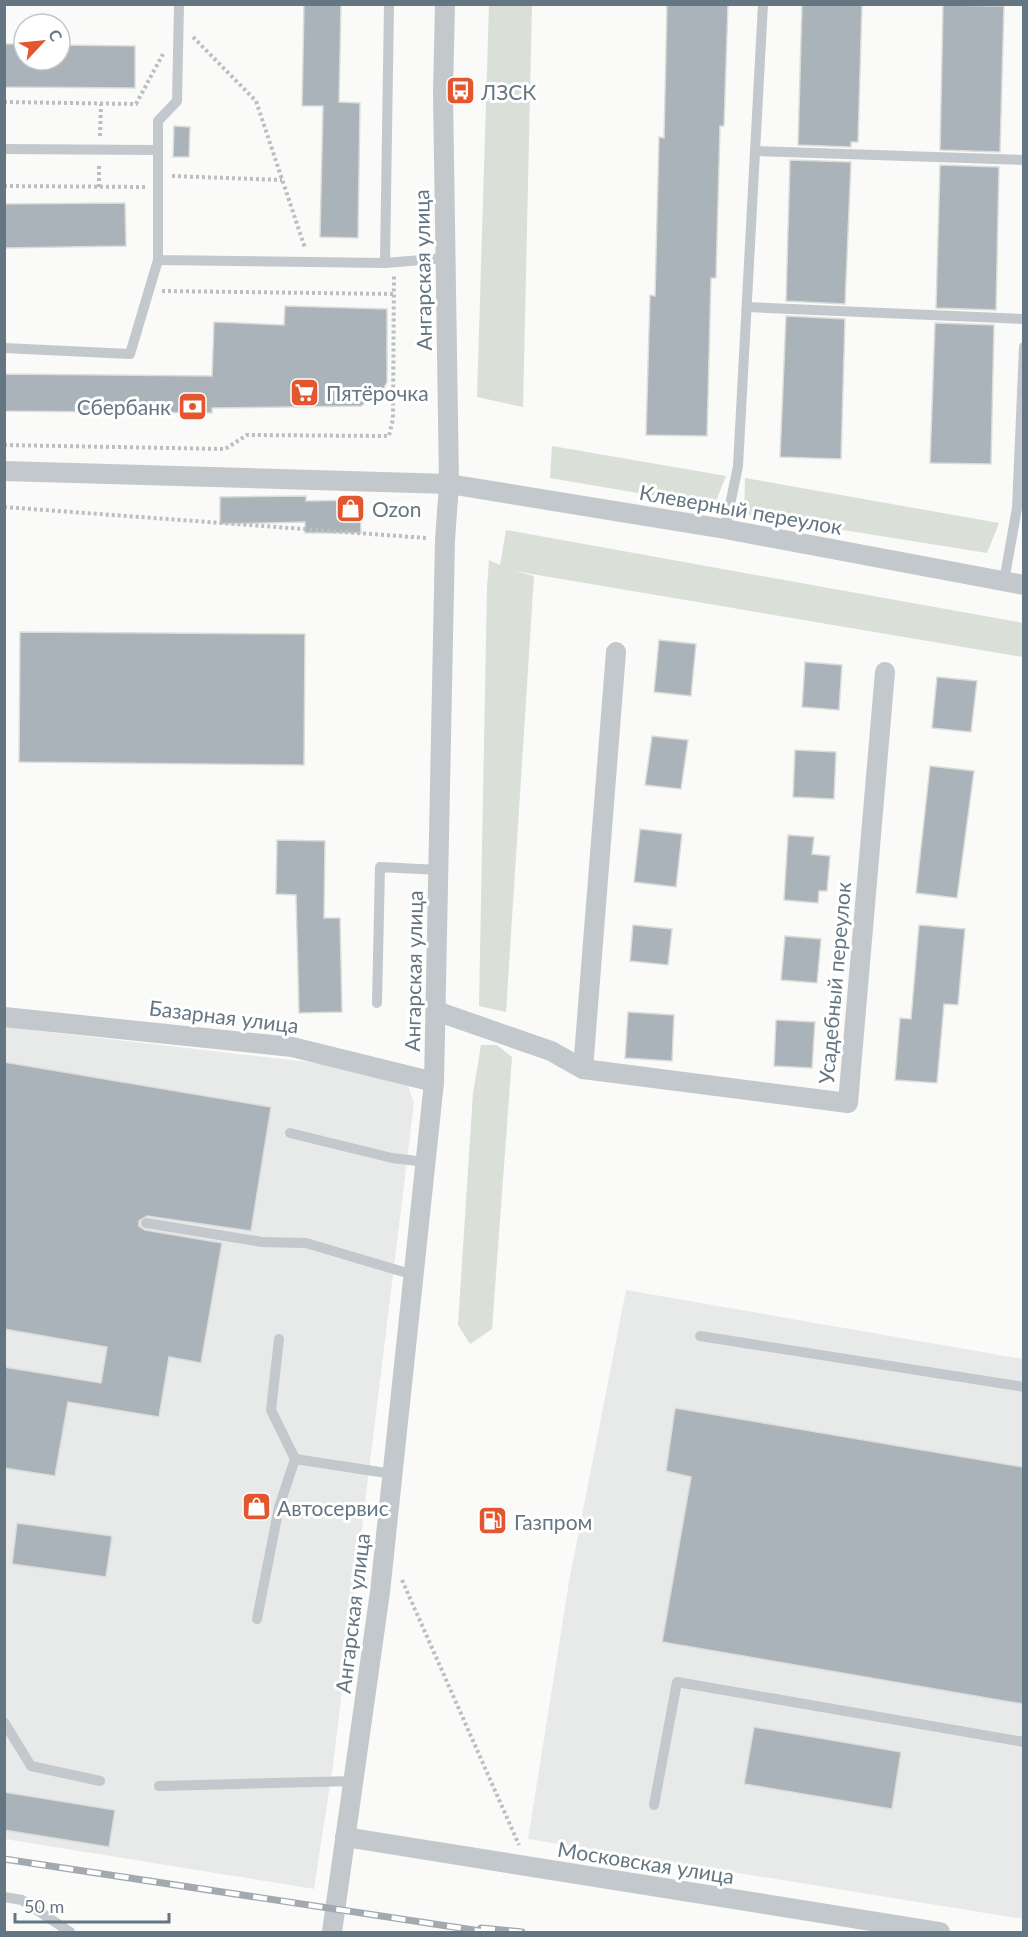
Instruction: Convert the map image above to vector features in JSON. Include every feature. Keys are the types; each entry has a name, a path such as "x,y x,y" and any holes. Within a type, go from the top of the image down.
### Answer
{"street":[{"name":"Ангарская улица","path":"332,1932 354,1781 393,1474 434,1082 445,540 449,484 445,4"},
{"name":"Клеверный переулок","path":"4,471 449,484 725,529 1023,585"},
{"path":"583,1069 616,652"},
{"name":"Усадебный переулок","path":"436,1011 551,1051 583,1069 848,1103 885,672"},
{"name":"Базарная улица","path":"4,1017 292,1047 434,1082"},
{"name":"Московская улица","path":"345,1837 940,1932"}],"lane":[{"path":"4,348 130,354 158,260 158,121 177,101 179,4"},
{"path":"389,4 390,262"},
{"path":"725,529 738,466 763,4"},
{"path":"4,149 158,150"},
{"path":"755,151 1023,160"},
{"path":"158,260 390,262 446,258"},
{"path":"747,307 1023,319"},
{"path":"1004,581 1017,508 1023,347"},
{"path":"377,1003 380,867 439,870"},
{"path":"291,1132 392,1158 426,1162"},
{"path":"146,1223 261,1242 306,1243 414,1275"},
{"path":"700,1336 1023,1387"},
{"path":"256,1619 279,1507 296,1459 271,1410 279,1339"},
{"path":"296,1459 393,1474"},
{"path":"654,1804 677,1682 1023,1743"},
{"path":"4,1722 31,1766 100,1781"},
{"path":"159,1786 354,1781"},
{"path":"4,1897 22,1900 70,1932"}],"path":[{"path":"179,20 202,48 256,101 305,248 316,248"},
{"path":"4,102 136,104 164,51"},
{"path":"4,186 282,180"},
{"path":"4,445 225,449 247,435 389,436 393,419 394,294 390,262"},
{"path":"149,291 394,294"},
{"path":"4,507 445,540"},
{"path":"402,1580 519,1845"}],"shaded area":[{"path":"489,5 532,5 523,407 477,397"},
{"path":"552,446 726,476 714,506 550,478"},
{"path":"745,478 999,523 987,553 744,514"},
{"path":"506,530 1023,623 1023,657 514,571 534,576 506,1012 479,1006 487,587 489,560 500,565"},
{"path":"4,1027 335,1065 408,1086 414,1103 333,1765 314,1889 5,1839"},
{"path":"481,1045 497,1045 512,1057 492,1329 470,1344 458,1325 473,1093"},
{"path":"626,1290 1023,1359 1023,1919 528,1839 569,1582"}],"building":[{"path":"304,4 341,4 339,102 360,103 358,238 320,237 323,106 302,106"},
{"path":"667,4 728,4 724,126 720,126 716,278 711,278 707,436 646,435 650,295 655,296 659,137 664,138"},
{"path":"802,4 862,4 858,142 851,142 851,147 798,145"},
{"path":"943,5 1004,6 1000,152 940,150"},
{"path":"4,44 12,44 12,72 72,72 72,45 135,46 135,88 4,87"},
{"path":"174,126 190,127 189,157 173,157"},
{"path":"790,160 851,162 845,304 786,301"},
{"path":"940,165 999,167 996,310 936,308"},
{"path":"125,203 126,246 4,248 4,204"},
{"path":"285,306 387,309 387,382 383,390 361,406 212,408 212,413 4,411 4,374 212,376 214,322 284,325"},
{"path":"786,316 845,319 841,459 780,457"},
{"path":"935,323 994,325 991,464 930,463"},
{"path":"306,496 306,501 360,500 361,533 305,533 305,522 220,524 220,497"},
{"path":"20,632 305,634 304,765 19,762"},
{"path":"659,640 696,644 691,696 654,692"},
{"path":"805,662 842,665 839,710 802,707"},
{"path":"937,677 977,681 971,732 932,728"},
{"path":"652,736 688,740 681,789 645,785"},
{"path":"795,750 836,752 834,799 793,797"},
{"path":"930,766 974,771 957,898 916,893"},
{"path":"640,829 682,834 676,887 634,882"},
{"path":"788,835 814,837 812,854 830,856 827,891 819,891 818,903 784,900"},
{"path":"277,840 325,841 324,918 340,918 342,1012 299,1013 296,895 276,894"},
{"path":"633,925 672,929 668,965 630,961"},
{"path":"919,925 965,929 958,1005 944,1004 937,1083 895,1080 900,1018 911,1019"},
{"path":"785,936 821,939 817,983 781,980"},
{"path":"628,1012 674,1015 672,1061 625,1058"},
{"path":"776,1020 815,1022 812,1068 774,1066"},
{"path":"4,1062 271,1107 251,1231 147,1216 139,1221 139,1226 145,1230 222,1243 201,1363 169,1357 159,1417 68,1402 55,1476 4,1468 4,1367 101,1383 107,1347 4,1329"},
{"path":"675,1408 1023,1467 1023,1704 662,1642 691,1477 666,1471"},
{"path":"17,1523 112,1536 106,1577 12,1564"},
{"path":"754,1727 901,1752 892,1809 744,1784"},
{"path":"4,1792 115,1810 109,1847 4,1830"}],"railway":[{"path":"4,1859 487,1932"},
{"path":"481,1928 522,1932"}],"place":[{"name":"ЛЗСК","path":"460,91"},
{"name":"Пятёрочка","path":"305,392"},
{"name":"Сбербанк","path":"192,406"},
{"name":"Ozon","path":"351,508"},
{"name":"Автосервис","path":"256,1507"},
{"name":"Газпром","path":"493,1521"}]}
